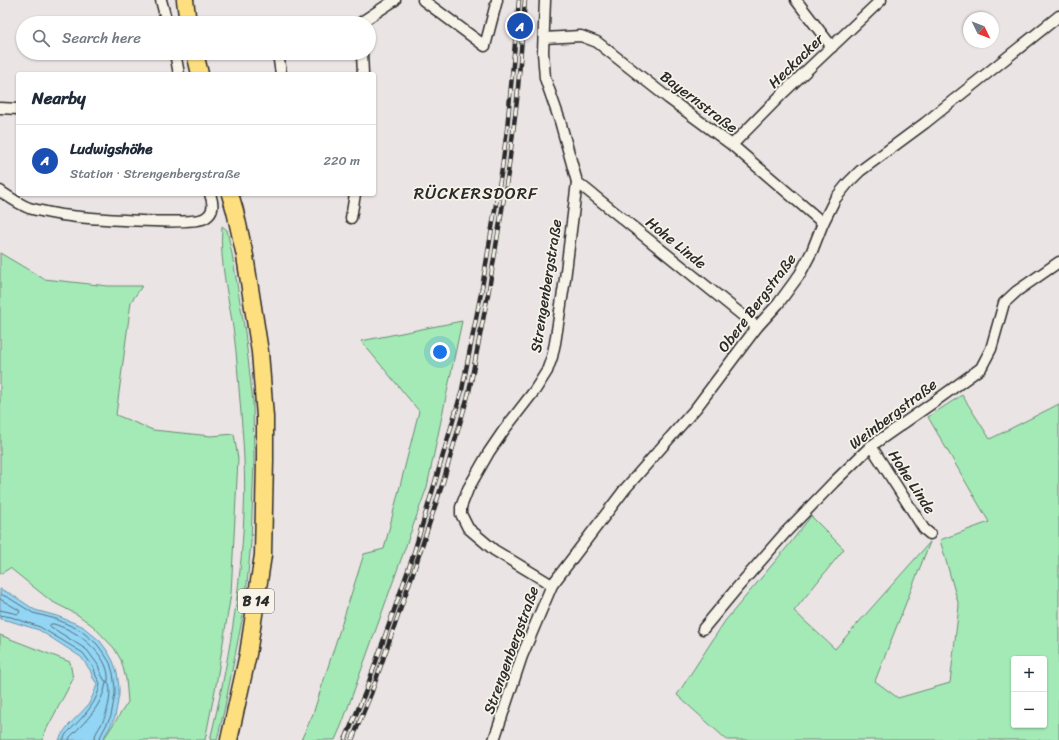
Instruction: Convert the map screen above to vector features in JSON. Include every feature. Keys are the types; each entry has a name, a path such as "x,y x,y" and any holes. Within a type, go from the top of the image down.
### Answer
{"main road":[{"path":"184,0 187,16"},
{"path":"197,60 200,72"},
{"name":"B 14","path":"229,740 248,654 262,555 265,460 265,417 260,352 245,256 231,196"}],"street":[{"path":"161,0 165,16"},
{"path":"371,16 395,0"},
{"path":"422,0 485,46 497,0"},
{"name":"Strengenbergstraße","path":"494,740 522,656 552,585 494,550 468,528 461,514 461,507 468,489 489,452 535,390 547,371 552,357 556,336 565,279 577,182 560,121 545,78 543,52 545,0"},
{"path":"796,0 832,47"},
{"name":"Heckacker","path":"732,145 784,92 881,0"},
{"name":"Obere Bergstraße","path":"552,585 625,489 696,408 757,327 778,304 800,274 835,199 848,183 860,171 925,123 1059,16"},
{"name":"Bayernstraße","path":"544,38 581,36 597,42 668,98 732,145 823,223"},
{"path":"176,60 179,72"},
{"path":"279,60 281,72"},
{"path":"362,60 363,72"},
{"path":"0,108 16,109"},
{"name":"Hohe Linde","path":"577,182 757,327"},
{"path":"0,191 28,207 63,215 132,220 176,221 199,220 206,218 213,209 211,196"},
{"path":"351,218 355,196"},
{"name":"Weinbergstraße","path":"703,629 785,533 871,446 981,368 991,348 1004,304 1017,291 1059,262"},
{"name":"Hohe Linde","path":"871,446 924,529 930,534"}],"green space":[{"path":"222,226 227,230 245,332 253,402 254,462 251,542 245,605 217,740 210,740 233,627 240,570 245,499 237,359 223,267 221,240"},
{"path":"0,253 44,279 108,286 142,286 131,302 116,415 153,430 211,436 234,434 238,459 231,594 205,740 103,740 128,702 126,679 121,660 114,648 93,626 78,615 51,601 10,568 0,574"},
{"path":"462,321 427,487 342,724 335,740 301,740 313,714 364,554 384,549 419,411 361,341"},
{"path":"962,395 990,439 1059,404 1059,740 727,740 677,695 725,621 788,546 811,516 844,549 794,611 835,649 930,542 875,681 898,698 950,683 959,606 940,540 989,522 928,417"},
{"path":"0,635 70,662 73,679 44,734 43,740 0,740"}],"water":[{"path":"0,589 11,594 35,610 57,616 82,626 100,641 108,652 117,672 119,695 115,717 102,740 59,740 68,726 88,705 97,684 81,657 39,630 0,619"}],"railway":[{"path":"345,740 365,693 412,559 462,390 482,288 502,168 519,0"},
{"path":"352,740 371,694 417,561 443,482 469,392 489,289 508,173 517,100 525,0"}],"place":[{"name":"Ludwigshöhe","path":"520,26"}],"district":[{"name":"RÜCKERSDORF","path":"476,193"}]}
